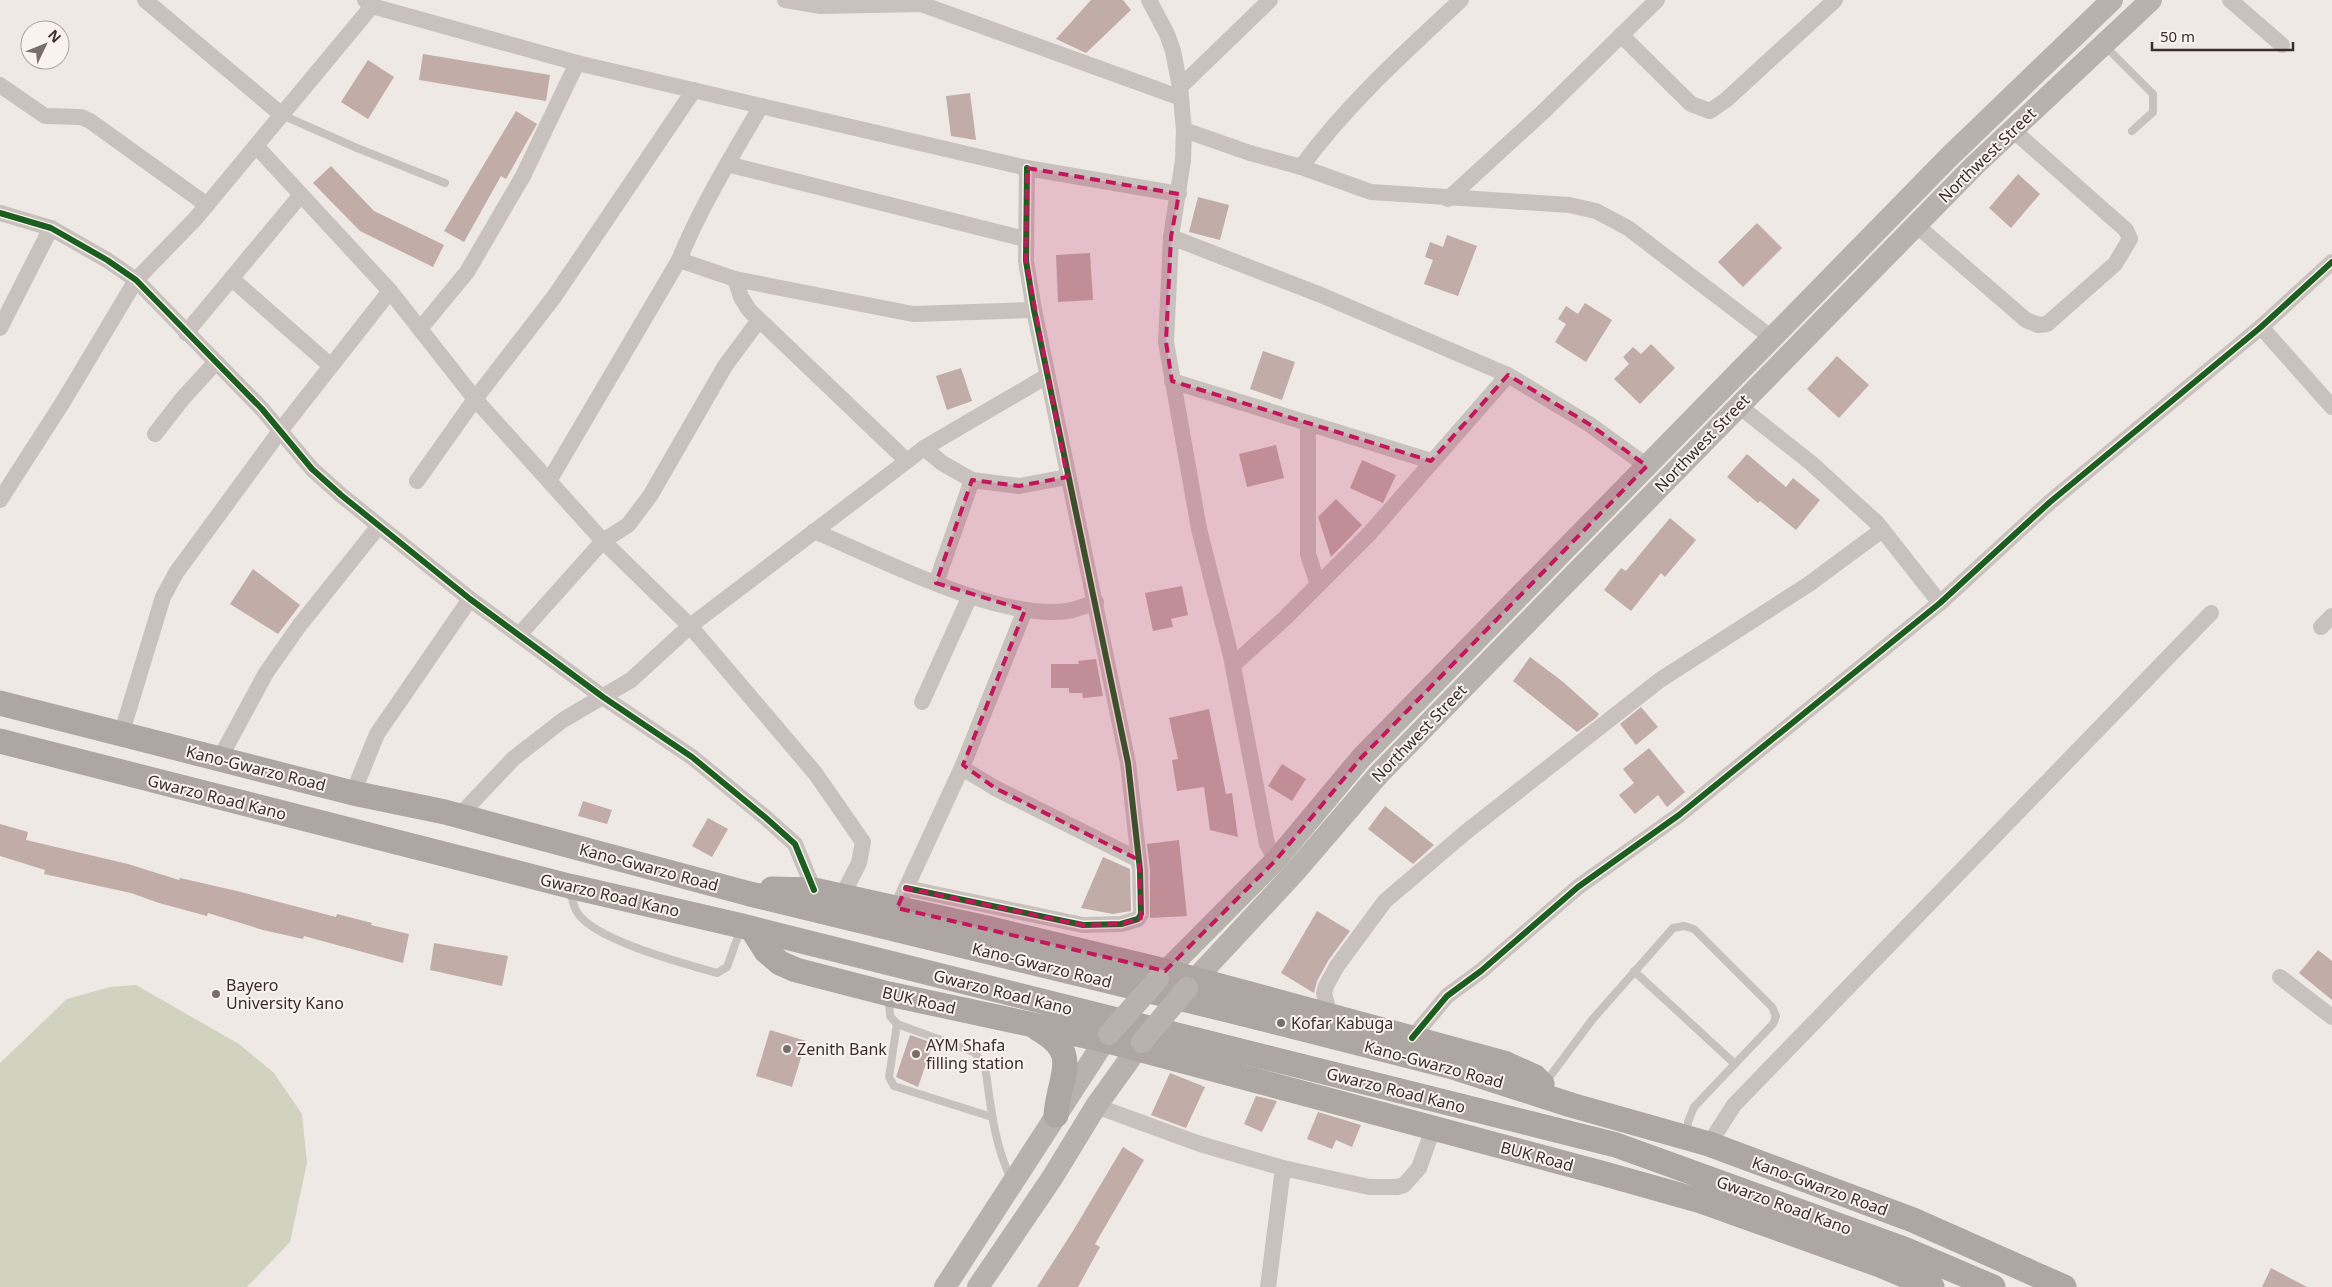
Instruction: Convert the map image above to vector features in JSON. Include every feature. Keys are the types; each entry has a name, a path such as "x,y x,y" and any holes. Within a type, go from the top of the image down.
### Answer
{"main road":[{"name":"Northwest Street","path":"1259,894 1276,860 1361,758 1948,158 2112,0"},
{"name":"Northwest Street","path":"1259,894 1294,874 1379,774 1916,225 2012,130 2151,0"},
{"name":"Kano-Gwarzo Road","path":"0,703 353,793 459,816 750,894 1232,1011 1545,1092 1571,1105 1698,1141 1913,1220 2064,1287"},
{"name":"Gwarzo Road Kano","path":"0,741 569,886 747,928 1616,1145 1895,1246 1993,1287"},
{"path":"750,894 773,889 814,890 842,896 902,898 1190,984 1330,1016 1504,1063 1535,1076 1545,1092"},
{"path":"945,1287 1106,1037 1162,975 1259,894"},
{"path":"978,1287 1052,1178 1096,1106 1138,1046 1190,984 1259,894"},
{"name":"BUK Road","path":"747,928 766,951 780,963 796,970 889,994 1032,1026 1106,1037 1433,1129 1701,1200 1880,1265 1932,1287"},
{"path":"1032,1026 1048,1034 1062,1048 1065,1063 1056,1115"},
{"path":"1616,1145 1619,1178"}],"street":[{"path":"145,0 282,115"},
{"path":"786,0 821,6 915,2 1181,93"},
{"path":"1149,0 1167,34 1181,93 1184,130 1179,194 1171,237 1166,342 1199,529 1233,665 1267,844 1276,860"},
{"path":"1181,93 1270,0"},
{"path":"1301,167 1328,130 1355,101 1461,0"},
{"path":"1448,199 1544,111 1657,0"},
{"path":"1621,35 1691,104 1710,111 1726,100 1835,0"},
{"path":"2230,0 2282,45"},
{"path":"0,500 63,402 136,280 206,205 282,115 368,3 576,63 1026,168 1179,194"},
{"path":"420,329 467,272 519,184 576,63"},
{"path":"0,85 45,116 81,117 90,121 206,205"},
{"path":"416,481 474,399 554,297 694,90"},
{"path":"549,481 679,260 727,164 760,106"},
{"path":"1184,130 1250,153 1301,167 1371,192 1448,199 1570,205 1596,211 1628,228 1772,338"},
{"path":"1916,225 2026,320 2038,325 2047,324 2115,264 2130,239 2126,230 2012,130"},
{"path":"256,146 390,292 474,399 603,541 690,626 815,773 863,842 859,864 842,896"},
{"path":"727,164 1025,239"},
{"path":"1025,610 963,765 902,898 1083,925 1121,924 1138,919 1141,914 1139,860 1128,763 1096,602 1067,477 1026,261 1026,168"},
{"path":"186,333 300,196"},
{"path":"0,213 51,228 107,260 136,280 216,362 312,468 378,527 519,636 603,697 692,757 777,826 795,844 814,890"},
{"path":"0,328 51,228"},
{"path":"1171,237 1322,296 1508,375 1589,424 1647,466"},
{"path":"679,260 735,279 913,314 1034,310"},
{"path":"1412,1038 1447,996 1481,971 1578,887 1679,815 1940,603 2050,502 2261,327 2332,262"},
{"path":"232,279 331,366"},
{"path":"735,279 741,297 759,320 907,461"},
{"path":"121,735 163,597 176,573 280,431 390,292"},
{"path":"519,636 603,541 628,525 650,496 725,366 759,320"},
{"path":"2261,327 2332,407"},
{"path":"155,434 183,398 216,362"},
{"path":"1233,665 1370,533 1508,375"},
{"path":"459,816 514,758 563,720 631,680 690,626 814,530 924,448 1047,376"},
{"path":"1172,381 1431,461"},
{"path":"1739,406 1811,463 1882,530 1940,603"},
{"path":"1308,423 1308,554 1318,585"},
{"path":"924,448 942,463 972,480 1019,486 1067,477"},
{"path":"936,583 972,480"},
{"path":"220,758 266,673 299,626 378,527"},
{"path":"814,530 970,596 1025,610 1067,611 1096,602"},
{"path":"1330,1016 1324,993 1326,986 1338,966 1385,901 1474,826 1660,680 1809,584 1882,530"},
{"path":"922,702 970,596"},
{"path":"353,793 377,734 470,599"},
{"path":"1698,1141 2211,614"},
{"path":"963,765 968,771 996,788 1139,860"},
{"path":"2280,977 2332,1017"},
{"path":"1096,1106 1200,1144 1283,1168 1369,1187 1397,1187 1404,1185 1420,1168 1433,1129"},
{"path":"1268,1287 1283,1168"}],"lane":[{"path":"2103,45 2153,94 2153,112 2132,132"},
{"path":"282,115 357,148 445,183"},
{"path":"569,886 577,913 594,928 643,951 717,972 727,967 747,928"},
{"path":"1545,1092 1592,1020 1673,928 1684,926 1694,929 1772,1007 1776,1016 1773,1024 1694,1107 1688,1122 1698,1141"},
{"path":"1634,971 1735,1064"},
{"path":"889,994 890,1016 897,1024 974,1052 985,1066 1000,1156 1013,1182"},
{"path":"897,1024 889,1077 894,1086 992,1117"}],"highlighted area":[{"path":"1027,168 1179,194 1171,237 1166,342 1172,381 1431,461 1508,375 1589,424 1647,466 1361,758 1276,860 1165,971 897,908 906,888 1083,925 1121,924 1141,918 1139,860 995,788 963,765 1025,610 936,583 972,480 1019,486 1067,477 1026,261"}],"green space":[{"path":"136,985 239,1044 274,1073 302,1114 307,1163 290,1242 247,1287 0,1287 0,1063 67,999 110,987"}],"building":[{"path":"1091,0 1123,0 1131,10 1086,53 1056,39"},
{"path":"423,54 550,75 546,101 419,80"},
{"path":"368,60 394,77 368,119 341,102"},
{"path":"970,93 976,140 951,136 946,96"},
{"path":"516,111 537,124 506,179 501,176 464,242 444,231"},
{"path":"331,166 374,211 444,245 433,267 360,231 313,183"},
{"path":"2018,174 2040,194 2011,228 1989,208"},
{"path":"1198,197 1229,205 1220,240 1189,232"},
{"path":"1757,223 1782,248 1743,287 1718,262"},
{"path":"1447,235 1477,246 1458,296 1424,284 1433,260 1425,257 1430,242 1443,247"},
{"path":"1090,253 1093,300 1058,302 1056,255"},
{"path":"1585,303 1612,320 1586,362 1555,342 1566,324 1558,319 1566,306 1578,314"},
{"path":"1651,344 1675,368 1640,404 1614,379 1629,364 1623,357 1633,347 1641,354"},
{"path":"1263,351 1295,362 1282,400 1250,389"},
{"path":"1837,356 1869,385 1839,418 1807,389"},
{"path":"961,368 972,401 947,410 936,376"},
{"path":"1276,445 1284,478 1247,487 1239,454"},
{"path":"1747,454 1786,487 1793,478 1820,500 1796,530 1760,501 1758,503 1727,477"},
{"path":"1362,460 1396,475 1383,503 1350,488"},
{"path":"1336,499 1362,525 1331,557 1318,517"},
{"path":"1670,518 1696,540 1665,577 1661,573 1631,611 1604,590 1621,568 1626,571"},
{"path":"253,569 300,605 278,634 230,604"},
{"path":"1182,586 1188,615 1171,619 1173,627 1153,631 1145,593"},
{"path":"1530,657 1562,681 1599,714 1596,718 1577,732 1513,681"},
{"path":"1096,659 1103,696 1083,698 1082,693 1069,693 1069,688 1051,688 1051,664 1079,664 1078,661"},
{"path":"1641,707 1658,727 1636,745 1620,724"},
{"path":"1209,709 1226,794 1232,793 1238,837 1210,830 1204,787 1177,791 1172,760 1178,759 1169,718"},
{"path":"1649,748 1685,792 1667,807 1658,795 1635,814 1619,795 1634,783 1623,769"},
{"path":"1282,764 1306,779 1292,801 1268,786"},
{"path":"583,801 612,810 607,824 578,816"},
{"path":"1385,806 1434,845 1413,864 1368,829"},
{"path":"708,818 728,829 712,857 692,846"},
{"path":"0,824 28,832 26,840 128,864 179,880 180,878 237,891 336,917 337,914 409,934 403,963 304,936 303,939 263,930 208,913 207,916 131,893 44,874 45,870 0,856"},
{"path":"1179,840 1187,916 1150,918 1150,870 1147,844"},
{"path":"1103,857 1130,869 1131,911 1113,914 1081,908"},
{"path":"1317,911 1350,931 1328,961 1317,981 1314,993 1281,973"},
{"path":"434,943 508,956 502,986 430,970"},
{"path":"2318,950 2332,961 2332,1000 2299,973"},
{"path":"770,1030 806,1041 792,1087 756,1076"},
{"path":"910,1035 933,1043 918,1087 896,1077"},
{"path":"1170,1073 1205,1087 1186,1128 1151,1115"},
{"path":"1256,1096 1277,1101 1262,1132 1244,1124"},
{"path":"1318,1112 1361,1125 1352,1147 1336,1140 1332,1149 1307,1139"},
{"path":"1123,1147 1144,1160 1095,1244 1100,1247 1078,1287 1037,1287 1073,1231"},
{"path":"2271,1268 2307,1287 2262,1287"}],"cycle path":[{"path":"906,888 1083,925 1121,924 1138,919 1141,914 1140,870 1128,763 1034,310 1026,261 1027,168"},
{"path":"0,213 51,228 107,260 136,280 262,409 312,469 341,495 470,599 603,697 692,757 766,818 795,844 814,890"},
{"path":"1412,1038 1447,996 1481,971 1578,887 1679,815 1940,603 2050,502 2261,327 2332,262"}],"place":[{"name":"Bayero University Kano","path":"216,994"},
{"name":"Kofar Kabuga","path":"1281,1023"},
{"name":"Zenith Bank","path":"787,1049"},
{"name":"AYM Shafa filling station","path":"916,1054"}]}
